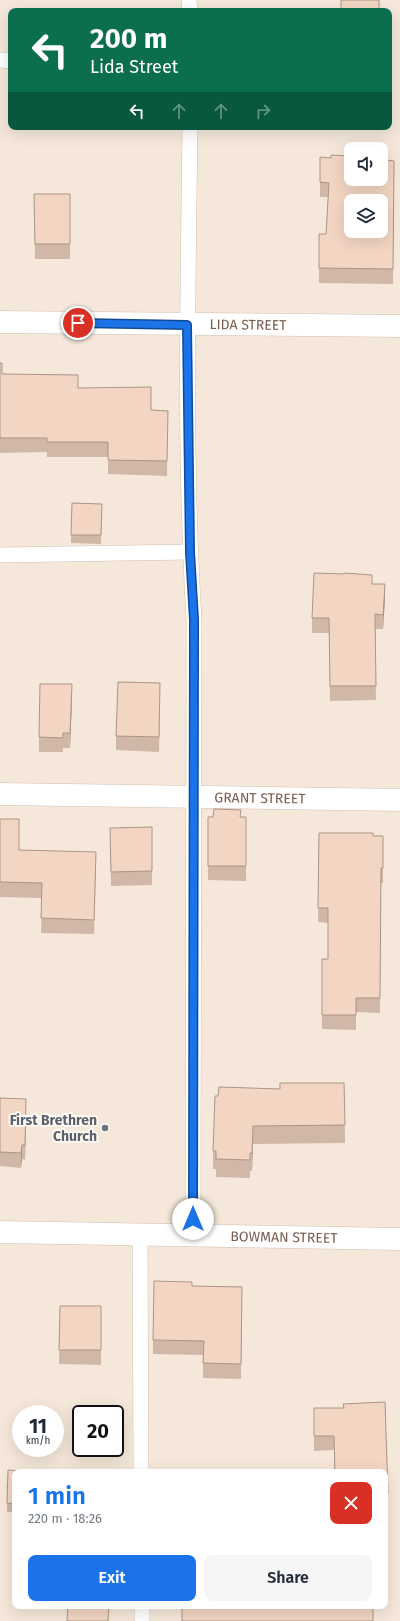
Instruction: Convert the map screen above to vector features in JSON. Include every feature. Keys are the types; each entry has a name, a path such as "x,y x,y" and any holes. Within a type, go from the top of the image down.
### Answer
{"street":[{"name":"LIDA STREET","path":"0,322 400,326"},
{"name":"GRANT STREET","path":"0,794 400,800"},
{"name":"BOWMAN STREET","path":"0,1232 193,1234 400,1239"}],"lane":[{"path":"190,130 187,325 190,552 194,620 193,1234"},
{"path":"0,555 190,552"},
{"path":"140,1234 141,1469"},
{"path":"142,1609 142,1621"}],"shaded area":[{"path":"0,0 400,0 400,1621 0,1621"}],"building":[{"path":"341,0 379,0 379,8 341,8"},
{"path":"331,155 344,156 344,186 388,186 388,160 394,161 393,269 319,268 319,234 326,234 329,183 320,182 320,157 331,158"},
{"path":"34,194 70,194 70,244 35,244"},
{"path":"0,363 2,363 2,374 78,375 78,388 151,387 151,410 168,411 167,461 108,460 108,442 47,442 47,438 0,438"},
{"path":"72,503 102,504 101,535 71,535"},
{"path":"314,573 372,575 372,584 385,584 383,615 375,614 376,686 330,686 329,618 312,618"},
{"path":"118,682 160,683 159,737 116,736"},
{"path":"40,684 72,684 70,733 63,733 63,738 39,737"},
{"path":"214,809 241,810 240,817 246,817 246,866 208,866 208,817 213,817"},
{"path":"0,819 19,819 19,850 96,852 94,920 41,918 42,883 0,882"},
{"path":"152,827 152,871 111,872 110,828"},
{"path":"319,833 373,833 373,836 383,836 383,868 381,868 380,998 356,998 356,1015 322,1015 322,959 328,959 328,908 318,908"},
{"path":"280,1083 344,1083 345,1125 253,1126 252,1153 250,1153 250,1160 216,1159 216,1151 213,1151 215,1096 218,1096 219,1087 280,1089"},
{"path":"0,1098 26,1099 25,1145 22,1145 21,1153 0,1152"},
{"path":"154,1281 192,1282 192,1286 242,1287 241,1364 203,1363 204,1341 153,1340"},
{"path":"60,1306 101,1306 101,1350 59,1350"},
{"path":"385,1402 387,1469 335,1469 334,1436 314,1436 314,1408 344,1408 343,1404"},
{"path":"8,1470 12,1470 12,1504 7,1503"},
{"path":"68,1609 109,1609 108,1621 67,1621"},
{"path":"182,1609 373,1609 373,1621 182,1621"}],"place":[{"name":"First Brethren Church","path":"105,1128"}],"route":[{"path":"78,323 187,325 190,552 194,620 193,1219"}]}
